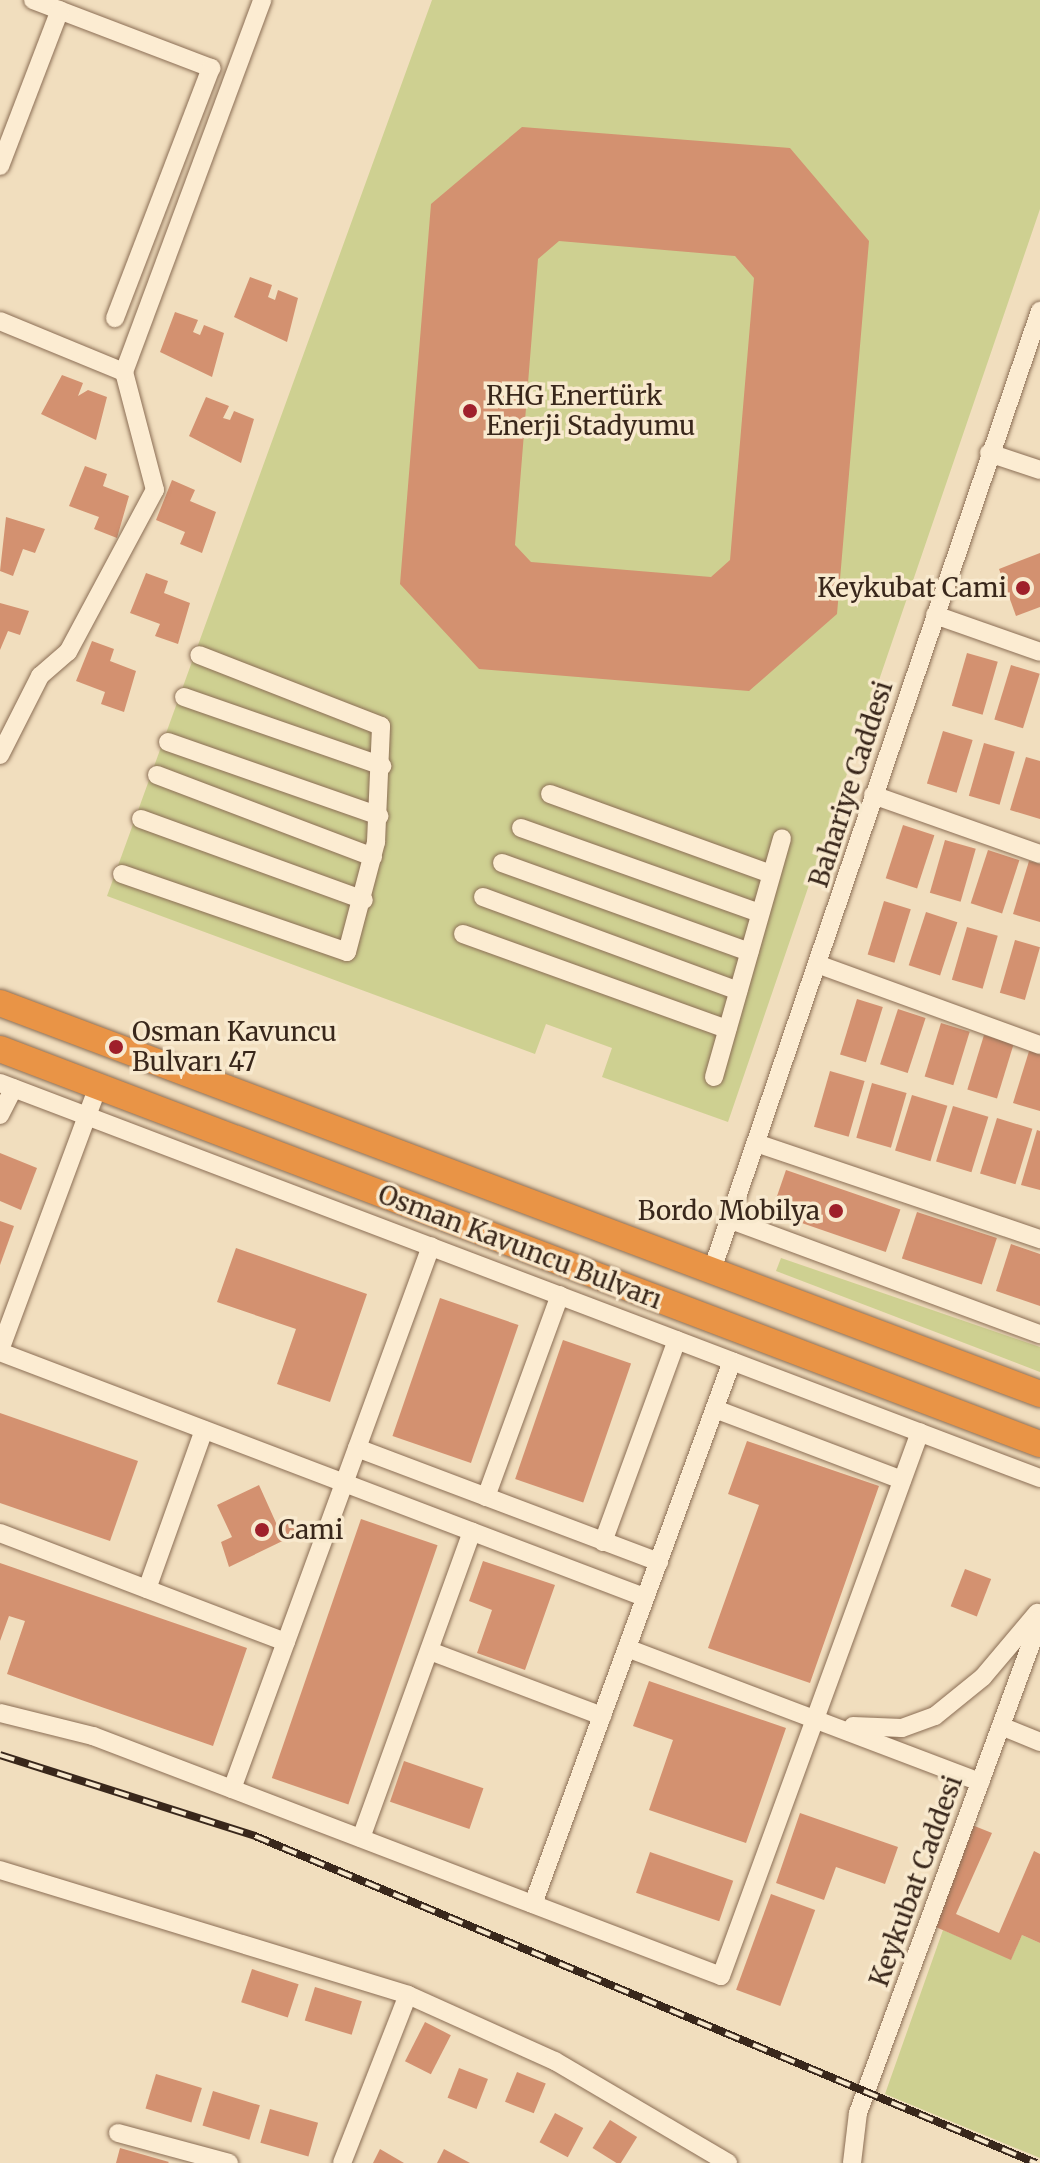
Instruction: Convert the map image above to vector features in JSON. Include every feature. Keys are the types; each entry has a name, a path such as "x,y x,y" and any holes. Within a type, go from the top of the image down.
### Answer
{"highway":[{"name":"Osman Kavuncu Bulvarı","path":"0,1003 711,1273 1040,1394"},
{"name":"Osman Kavuncu Bulvarı","path":"0,1049 1040,1444"}],"street":[{"path":"33,0 211,68 115,318"},
{"path":"0,755 40,676 68,652 155,490 124,372 262,0"},
{"path":"0,166 60,10"},
{"name":"Bahariye Caddesi","path":"711,1273 759,1144 820,965 873,795 1040,311"},
{"path":"0,321 124,372"},
{"path":"989,453 1040,470"},
{"path":"935,615 1040,652"},
{"path":"122,874 347,952 364,900 373,857 379,816 381,726 199,655"},
{"path":"184,697 382,766"},
{"path":"168,742 379,816"},
{"path":"157,775 373,857"},
{"path":"550,794 771,874"},
{"path":"873,795 1040,854"},
{"path":"141,819 364,900"},
{"path":"521,828 760,913"},
{"path":"714,1077 782,839"},
{"path":"502,863 749,952"},
{"path":"483,897 738,991"},
{"path":"463,934 727,1029"},
{"path":"820,965 1040,1045"},
{"path":"0,1115 7,1086 1040,1478"},
{"path":"98,1086 0,1351 644,1597"},
{"path":"759,1144 1040,1239"},
{"path":"731,1220 1040,1334"},
{"path":"232,1789 431,1246"},
{"path":"486,1497 560,1295"},
{"path":"603,1542 677,1340"},
{"path":"533,1904 732,1361"},
{"path":"715,1409 902,1480"},
{"path":"147,1589 204,1430"},
{"path":"0,1713 93,1736 721,1976 920,1432"},
{"path":"357,1448 659,1562"},
{"path":"361,1838 472,1532"},
{"path":"0,1533 286,1642"},
{"path":"815,1719 877,1729 925,1721 971,1689 1040,1609"},
{"name":"Keykubat Caddesi","path":"852,2163 858,2113 1040,1620"},
{"path":"627,1648 980,1782"},
{"path":"430,1651 602,1716"},
{"path":"1001,1726 1040,1742"},
{"path":"0,1870 408,1995 579,2073 728,2163"},
{"path":"342,2163 408,1995"},
{"path":"118,2133 229,2163"}],"green space":[{"path":"432,0 1040,0 1040,209 728,1122 602,1077 612,1048 546,1024 535,1054 107,896"},
{"path":"781,1258 1040,1347 1040,1372 776,1271"},
{"path":"943,1930 1011,1959 1022,1935 1040,1943 1040,2158 885,2094"}],"building":[{"name":"RHG Enertürk Enerji Stadyumu","path":"522,127 790,148 869,241 837,614 749,691 479,669 400,584 431,204","holes":["559,241 735,256 754,278 730,560 711,577 531,562 515,545 538,259"]},
{"path":"250,277 272,285 268,297 275,300 278,290 298,298 287,342 234,317"},
{"path":"175,312 198,320 193,332 200,335 204,325 224,333 212,377 160,352"},
{"path":"62,375 83,383 78,396 88,390 107,397 96,440 41,414"},
{"path":"206,397 229,406 223,418 230,420 234,411 254,419 241,463 189,436"},
{"path":"85,466 107,474 103,486 129,496 117,538 94,529 99,517 69,506"},
{"path":"172,480 195,490 190,501 216,512 202,553 180,544 185,532 156,520"},
{"path":"6,517 45,529 35,553 23,549 13,576 0,571"},
{"name":"Keykubat Cami","path":"1040,553 1040,607 1016,616 999,569"},
{"path":"146,573 168,581 164,593 190,603 178,644 155,636 160,624 130,613"},
{"path":"0,603 29,611 20,635 8,631 0,650"},
{"path":"92,641 114,649 110,661 136,671 124,712 101,704 105,692 76,681"},
{"path":"967,653 998,662 983,715 952,706"},
{"path":"1011,665 1040,674 1023,728 994,720"},
{"path":"943,731 973,740 957,793 927,784"},
{"path":"984,743 1015,752 1000,805 969,796"},
{"path":"1026,757 1040,761 1040,819 1010,810"},
{"path":"903,825 934,835 917,888 886,878"},
{"path":"945,840 976,849 961,902 930,893"},
{"path":"988,850 1019,860 1002,913 971,903"},
{"path":"1029,861 1040,864 1040,922 1013,914"},
{"path":"884,901 911,909 894,963 868,955"},
{"path":"926,912 957,922 940,975 909,965"},
{"path":"967,927 998,936 983,989 952,980"},
{"path":"1015,940 1040,947 1025,1000 1000,993"},
{"path":"857,999 883,1007 866,1062 840,1054"},
{"path":"898,1009 926,1018 908,1073 880,1064"},
{"path":"941,1023 970,1032 953,1085 925,1077"},
{"path":"984,1035 1014,1044 997,1099 967,1090"},
{"path":"1030,1048 1040,1051 1040,1111 1013,1103"},
{"path":"830,1071 865,1081 849,1137 814,1127"},
{"path":"872,1083 907,1093 891,1148 856,1138"},
{"path":"912,1095 947,1106 930,1161 895,1150"},
{"path":"953,1106 988,1117 971,1172 936,1161"},
{"path":"997,1118 1032,1129 1015,1184 980,1173"},
{"path":"1037,1130 1040,1131 1040,1190 1021,1185"},
{"path":"0,1153 37,1168 21,1210 0,1201"},
{"name":"Bordo Mobilya","path":"786,1170 900,1209 886,1252 771,1213"},
{"path":"917,1212 997,1238 982,1285 902,1259"},
{"path":"0,1221 14,1226 0,1265"},
{"path":"1011,1244 1040,1254 1040,1306 996,1291"},
{"path":"236,1248 367,1294 330,1402 277,1384 296,1329 217,1302"},
{"path":"440,1298 518,1325 471,1463 392,1436"},
{"path":"563,1340 631,1363 583,1502 515,1479"},
{"path":"0,1413 138,1461 110,1541 0,1503"},
{"path":"747,1441 879,1486 810,1683 708,1648 759,1505 728,1494"},
{"name":"Cami","path":"259,1485 277,1525 290,1519 297,1534 229,1567 221,1542 232,1537 217,1505"},
{"path":"361,1519 438,1545 348,1804 272,1778"},
{"path":"483,1561 555,1585 525,1670 477,1653 492,1610 469,1601"},
{"path":"0,1563 247,1648 213,1746 7,1674 25,1621 9,1616 0,1641"},
{"path":"965,1569 991,1579 977,1616 951,1606"},
{"path":"649,1681 786,1728 746,1843 649,1810 673,1740 633,1726"},
{"path":"404,1761 483,1788 469,1829 390,1802"},
{"path":"800,1813 898,1847 885,1884 836,1867 824,1900 776,1883"},
{"path":"972,1825 992,1833 956,1914 999,1933 1034,1851 1040,1854 1040,1943 1022,1935 1011,1960 929,1924"},
{"path":"650,1852 733,1881 719,1921 636,1893"},
{"path":"771,1894 815,1910 780,2006 736,1990"},
{"path":"252,1969 299,1984 288,2017 241,2002"},
{"path":"315,1987 362,2001 352,2035 305,2020"},
{"path":"425,2022 451,2035 431,2074 405,2061"},
{"path":"459,2068 488,2079 476,2109 448,2098"},
{"path":"517,2072 546,2084 534,2113 505,2102"},
{"path":"156,2074 202,2088 191,2122 145,2108"},
{"path":"213,2091 260,2105 249,2140 202,2125"},
{"path":"270,2109 318,2123 308,2156 260,2143"},
{"path":"555,2113 583,2128 568,2157 540,2142"},
{"path":"610,2120 637,2137 621,2163 593,2148"},
{"path":"120,2148 169,2162 116,2163"},
{"path":"380,2149 404,2163 373,2163"},
{"path":"444,2149 470,2163 437,2163"}],"railway":[{"path":"0,1755 255,1836 1036,2163"}],"place":[{"name":"RHG Enertürk Enerji Stadyumu","path":"470,411"},
{"name":"Keykubat Cami","path":"1023,588"},
{"name":"Osman Kavuncu Bulvarı 47","path":"116,1047"},
{"name":"Bordo Mobilya","path":"836,1211"},
{"name":"Cami","path":"262,1530"}]}
